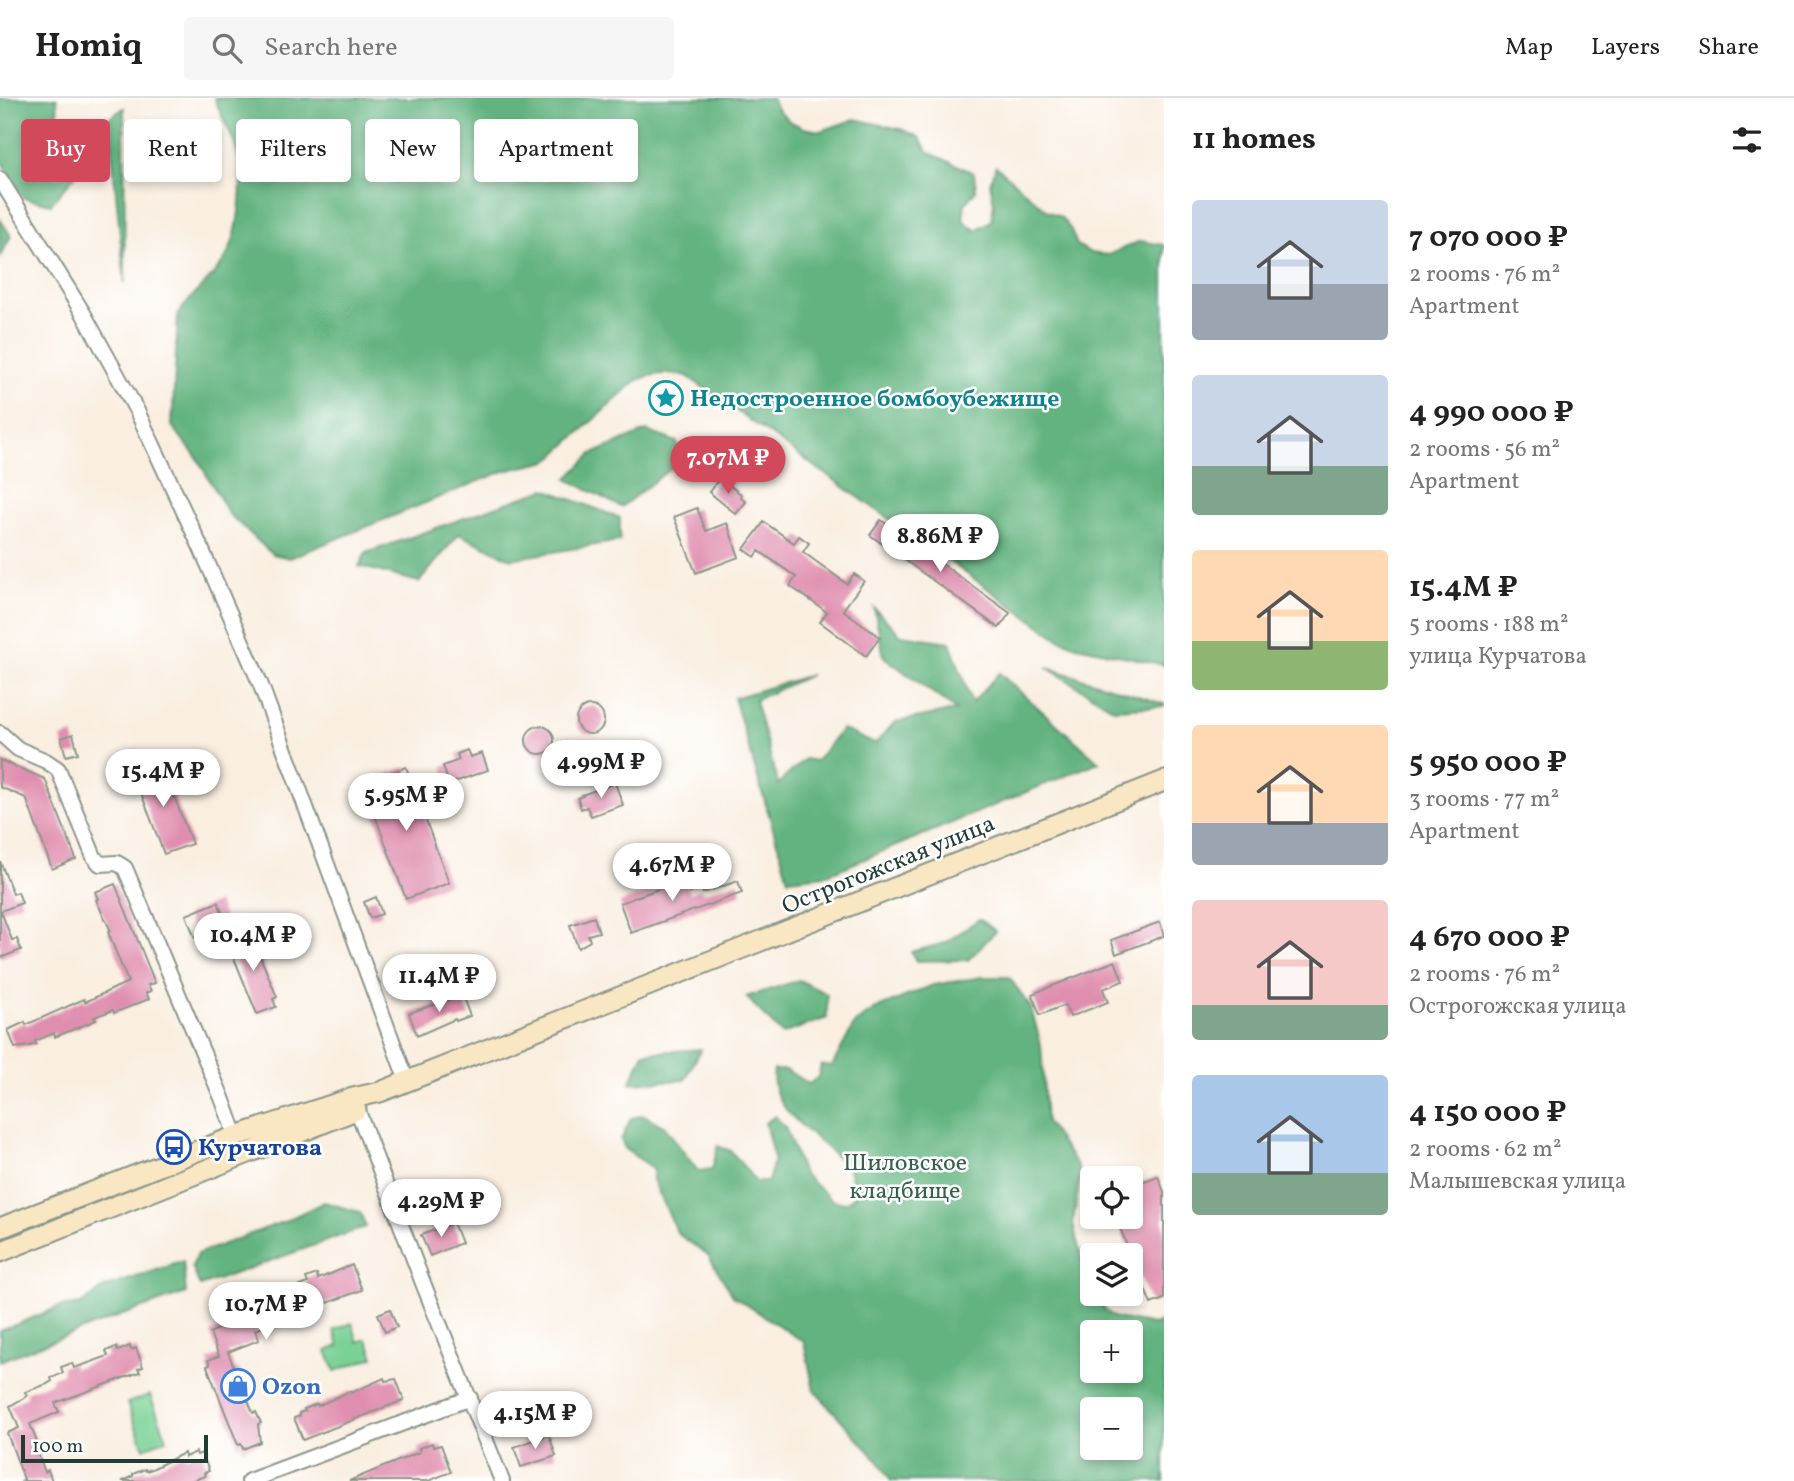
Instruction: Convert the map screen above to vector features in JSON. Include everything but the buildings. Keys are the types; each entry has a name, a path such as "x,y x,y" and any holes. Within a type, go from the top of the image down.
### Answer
{"street":[{"path":"0,178 83,313 137,411 201,548 260,683 407,1081"},
{"path":"0,733 18,749 58,769 94,857 100,864 117,863 125,868 236,1136"},
{"name":"Острогожская улица","path":"356,1104 407,1081 1162,784"},
{"path":"0,1228 236,1136 356,1104"},
{"path":"0,1252 356,1104"},
{"path":"356,1104 423,1283 502,1481"},
{"path":"249,1481 286,1475 470,1398"}],"green space":[{"path":"0,98 57,98 58,119 21,119 21,182 70,182 51,204 24,198 0,159"},
{"path":"214,98 772,98 777,109 789,121 804,128 821,131 855,119 904,130 919,137 928,152 974,173 976,190 965,204 963,220 975,230 991,221 994,203 990,183 996,166 1047,211 1061,217 1071,230 1077,245 1091,253 1108,255 1140,241 1164,245 1164,665 1077,646 1059,639 687,376 680,375 655,375 636,381 548,461 504,471 290,558 272,554 229,514 197,458 172,426 178,315 212,276 229,251 237,224 241,182 351,182 351,119 236,119 236,149"},
{"path":"124,108 124,182 125,284 108,119"},
{"path":"0,219 11,236 0,258"},
{"path":"646,431 677,442 680,461 621,507 567,479 592,454"},
{"path":"545,489 620,518 620,541 511,559 459,534 419,582 359,566 366,553"},
{"path":"874,608 901,635 950,642 972,703 999,673 1099,762 826,875 788,879 734,698 810,675 755,700 778,784 805,759 816,761 842,729 875,744 895,722 956,710 884,657"},
{"path":"1046,667 1164,704 1164,706 1114,709"},
{"path":"979,919 996,931 968,960 916,961 911,952 945,943"},
{"name":"Шиловское кладбище","path":"982,977 1009,977 1031,1008 1041,1045 1046,1122 1077,1165 1080,1177 1073,1223 1080,1252 1080,1306 1103,1306 1113,1317 1128,1320 1080,1320 1080,1383 1143,1383 1143,1323 1153,1325 1164,1321 1164,1481 891,1481 880,1463 814,1390 804,1342 733,1296 708,1255 678,1234 653,1180 653,1168 626,1150 621,1140 631,1118 644,1115 665,1127 698,1171 712,1169 718,1146 731,1151 756,1182 768,1182 774,1159 765,1123 775,1116 785,1127 803,1174 832,1200 845,1203 855,1196 849,1170 788,1112 774,1085 774,1070 786,1070 809,1084 818,1077 821,1065 832,1066 855,1023 876,1009 933,985"},
{"path":"799,980 827,994 827,1018 782,1034 746,997"},
{"path":"701,1049 685,1080 630,1083 644,1053"},
{"path":"324,1202 360,1212 366,1227 200,1286 192,1267 197,1254 285,1221"},
{"path":"183,1261 186,1293 0,1361 0,1331 59,1307 81,1304 104,1288"},
{"path":"352,1323 358,1342 367,1339 374,1357 335,1371 327,1351 339,1346 334,1330"},
{"path":"150,1395 167,1439 144,1448 127,1403"}],"place":[{"name":"Недостроенное бомбоубежище","path":"666,398"},
{"name":"Курчатова","path":"174,1147"},
{"name":"Ozon","path":"238,1386"}]}
